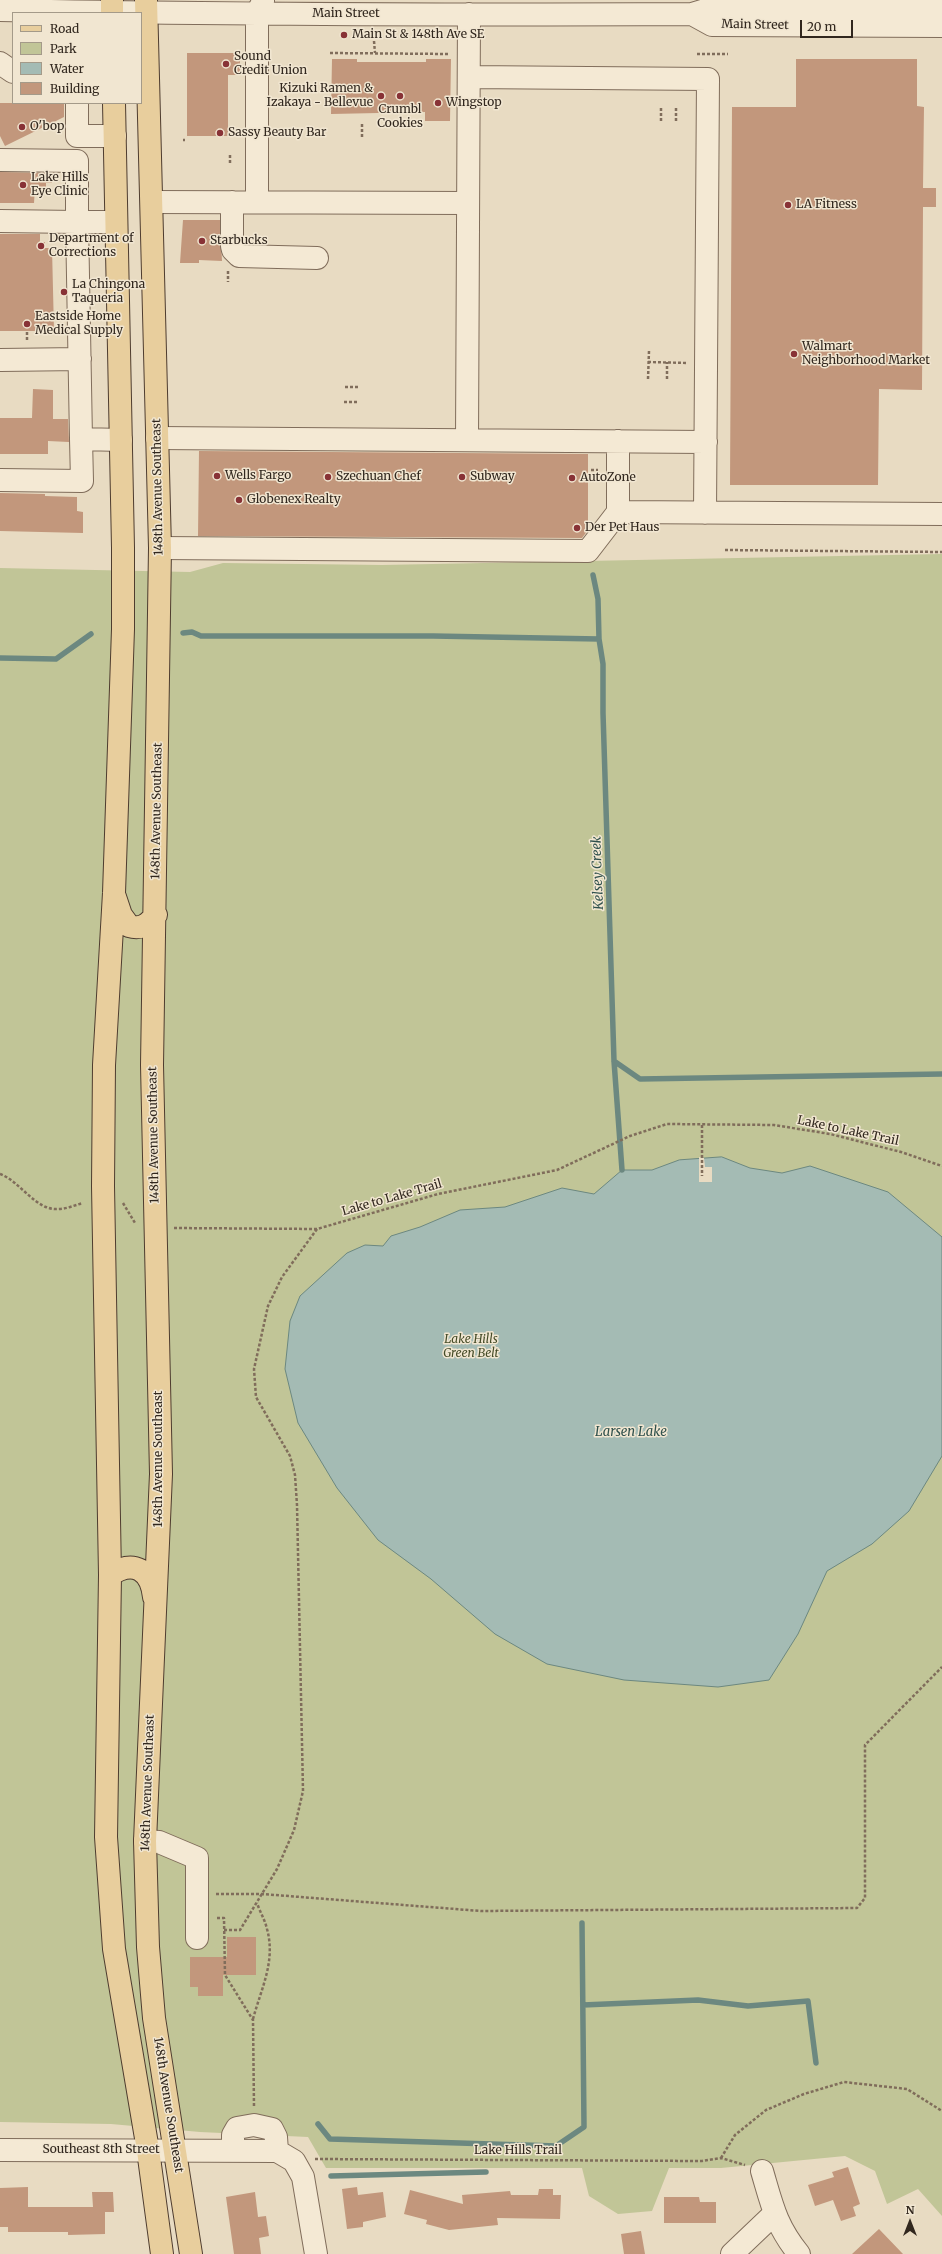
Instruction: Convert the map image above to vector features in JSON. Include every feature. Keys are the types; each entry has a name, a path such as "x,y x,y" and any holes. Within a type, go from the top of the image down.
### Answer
{"main road":[{"path":"112,0 112,12"},
{"name":"148th Avenue Southeast","path":"146,6 160,548 156,914 152,1065 161,1474 145,1841 148,1947 154,2010 191,2254"},
{"path":"114,104 121,440 123,629 114,893 104,1065 103,1179 110,1575 106,1837 114,1949 148,2150 162,2254"},
{"path":"114,893 121,915 129,926 140,928 149,922 156,914"},
{"path":"110,1575 119,1568 130,1567 141,1570 149,1577 152,1584 156,1616"}],"street":[{"name":"Main Street","path":"117,12 146,6 320,7 470,14 500,7 712,8 780,4 942,9"},
{"name":"Main Street","path":"0,10 43,6 102,12"},
{"path":"257,202 260,7"},
{"name":"Main Street","path":"692,7 712,25 942,26"},
{"path":"467,440 470,14"},
{"path":"0,63 12,71"},
{"path":"469,77 708,79 705,513"},
{"path":"77,104 77,136 115,136"},
{"path":"0,160 77,161 82,481 0,480"},
{"path":"152,202 468,204"},
{"path":"232,202 232,246 235,254 243,257 317,258"},
{"path":"0,221 116,222"},
{"path":"0,360 80,359"},
{"path":"157,438 706,442"},
{"path":"81,439 121,440"},
{"path":"160,548 588,551 618,512 618,441"},
{"path":"618,512 942,514"},
{"path":"145,1841 159,1842 197,1858 197,1928"},
{"name":"Southeast 8th Street","path":"0,2150 233,2150 296,2157"},
{"path":"296,2157 303,2177 316,2254"},
{"path":"762,2171 774,2214 784,2236 799,2254"},
{"path":"732,2254 774,2214"}],"path":[{"path":"374,42 375,53"},
{"path":"330,53 453,54"},
{"path":"697,54 728,54"},
{"path":"661,108 661,123"},
{"path":"676,108 676,122"},
{"path":"362,124 362,139"},
{"path":"230,155 230,164"},
{"path":"228,270 228,282"},
{"path":"648,379 649,350"},
{"path":"648,362 693,363"},
{"path":"666,379 667,362"},
{"path":"345,387 358,387"},
{"path":"344,402 358,402"},
{"path":"725,550 942,552"},
{"name":"Lake to Lake Trail","path":"173,1228 317,1229 438,1194 557,1170 630,1136 667,1124 774,1125 830,1134 901,1152 942,1166"},
{"path":"702,1125 702,1176"},
{"path":"0,1174 8,1177 40,1204 57,1210 84,1203"},
{"path":"119,1201 125,1205 138,1225"},
{"path":"224,1930 240,1930 277,1869 294,1830 303,1791 298,1505 295,1475 290,1456 256,1397 254,1369 268,1306 282,1277 317,1229"},
{"path":"197,1895 262,1894 481,1911 857,1908 865,1898 865,1745 942,1667"},
{"path":"252,2113 255,2102 252,2067 254,2032 253,2020 268,1973 271,1954 267,1929 257,1903"},
{"path":"197,1928 224,1918 225,1975 253,2020"},
{"path":"721,2158 735,2135 766,2110 804,2094 844,2082 907,2089 942,2111"},
{"name":"Lake Hills Trail","path":"296,2157 702,2161 721,2158 762,2171"}],"green space":[{"name":"Lake Hills Green Belt","path":"942,554 942,2216 918,2189 887,2204 875,2171 845,2156 721,2168 669,2168 652,2211 618,2214 589,2196 582,2168 326,2168 308,2137 200,2132 111,2124 0,2122 0,568 190,572 223,563 382,565"}],"water":[{"name":"Larsen Lake","path":"722,1157 750,1168 782,1173 810,1166 888,1192 942,1237 942,1456 909,1511 872,1544 827,1571 798,1634 769,1680 718,1687 624,1680 547,1664 495,1634 431,1579 378,1540 337,1488 298,1423 285,1369 290,1321 300,1296 347,1253 365,1245 383,1246 391,1236 420,1227 460,1210 505,1207 562,1188 594,1194 622,1170 652,1170 679,1160"}],"pier":[{"path":"699,1157 704,1158 705,1167 712,1167 712,1182 699,1182"}],"building":[{"path":"187,53 240,53 240,75 228,75 228,136 187,136"},
{"path":"332,59 357,59 357,62 426,62 426,59 451,59 450,121 425,121 425,112 331,114"},
{"path":"796,59 917,59 917,106 924,107 923,188 936,188 936,207 923,207 922,390 879,389 878,485 730,485 732,107 796,107"},
{"path":"0,103 64,104 64,117 5,146 0,136"},
{"name":"Lake Hills Eye Clinic","path":"0,172 53,173 52,183 46,183 46,187 35,187 34,203 0,203"},
{"name":"Starbucks","path":"183,220 220,220 222,261 199,260 199,263 180,263"},
{"path":"0,234 40,234 40,242 45,242 45,248 52,248 54,331 0,331"},
{"path":"33,389 53,390 53,419 68,419 69,442 48,441 48,454 0,454 0,418 32,418"},
{"path":"199,451 588,454 588,530 582,538 198,536"},
{"path":"0,493 45,494 45,496 77,497 77,511 83,512 83,533 0,531"},
{"path":"227,1937 256,1937 256,1975 223,1975 223,1996 198,1996 198,1987 190,1987 190,1957 227,1957"},
{"path":"848,2167 860,2204 853,2207 856,2216 841,2221 833,2200 815,2206 808,2185 834,2177 832,2172"},
{"path":"28,2187 28,2207 93,2207 92,2192 113,2192 114,2212 105,2212 105,2234 68,2235 68,2232 8,2232 8,2227 0,2227 0,2188"},
{"path":"357,2187 358,2195 383,2192 386,2217 363,2222 363,2227 347,2229 342,2189"},
{"path":"539,2189 553,2189 553,2195 561,2195 560,2219 497,2218 498,2225 449,2230 426,2224 427,2220 404,2214 410,2190 463,2204 462,2195 510,2191 511,2195 538,2195"},
{"path":"255,2192 258,2217 266,2216 269,2236 259,2238 261,2254 234,2254 226,2197"},
{"path":"664,2197 699,2197 700,2202 716,2202 716,2223 664,2223"},
{"path":"879,2229 903,2254 852,2254"},
{"path":"641,2231 645,2254 624,2254 621,2234"}],"waterway":[{"name":"Kelsey Creek","path":"593,575 598,599 599,639 603,664 603,713 614,1061 622,1170"},
{"path":"183,633 192,632 201,636 433,636 599,639"},
{"path":"0,658 56,659 91,634"},
{"path":"614,1061 640,1079 942,1074"},
{"path":"318,2124 330,2139 556,2146 584,2127 582,1923"},
{"path":"583,2005 698,2000 748,2006 808,2001 816,2063"},
{"path":"331,2176 486,2172"}],"place":[{"name":"Main St & 148th Ave SE","path":"344,35"},
{"name":"Sound Credit Union","path":"226,64"},
{"name":"Kizuki Ramen & Izakaya - Bellevue","path":"381,96"},
{"name":"Crumbl Cookies","path":"400,96"},
{"name":"Wingstop","path":"438,103"},
{"name":"O'bop","path":"22,127"},
{"name":"Sassy Beauty Bar","path":"220,133"},
{"name":"Lake Hills Eye Clinic","path":"23,185"},
{"name":"LA Fitness","path":"788,205"},
{"name":"Starbucks","path":"202,241"},
{"name":"Department of Corrections","path":"41,246"},
{"name":"La Chingona Taqueria","path":"64,292"},
{"name":"Eastside Home Medical Supply","path":"27,324"},
{"name":"Walmart Neighborhood Market","path":"794,354"},
{"name":"Wells Fargo","path":"217,476"},
{"name":"Szechuan Chef","path":"328,477"},
{"name":"Subway","path":"462,477"},
{"name":"AutoZone","path":"572,478"},
{"name":"Globenex Realty","path":"239,500"},
{"name":"Der Pet Haus","path":"577,528"}]}
